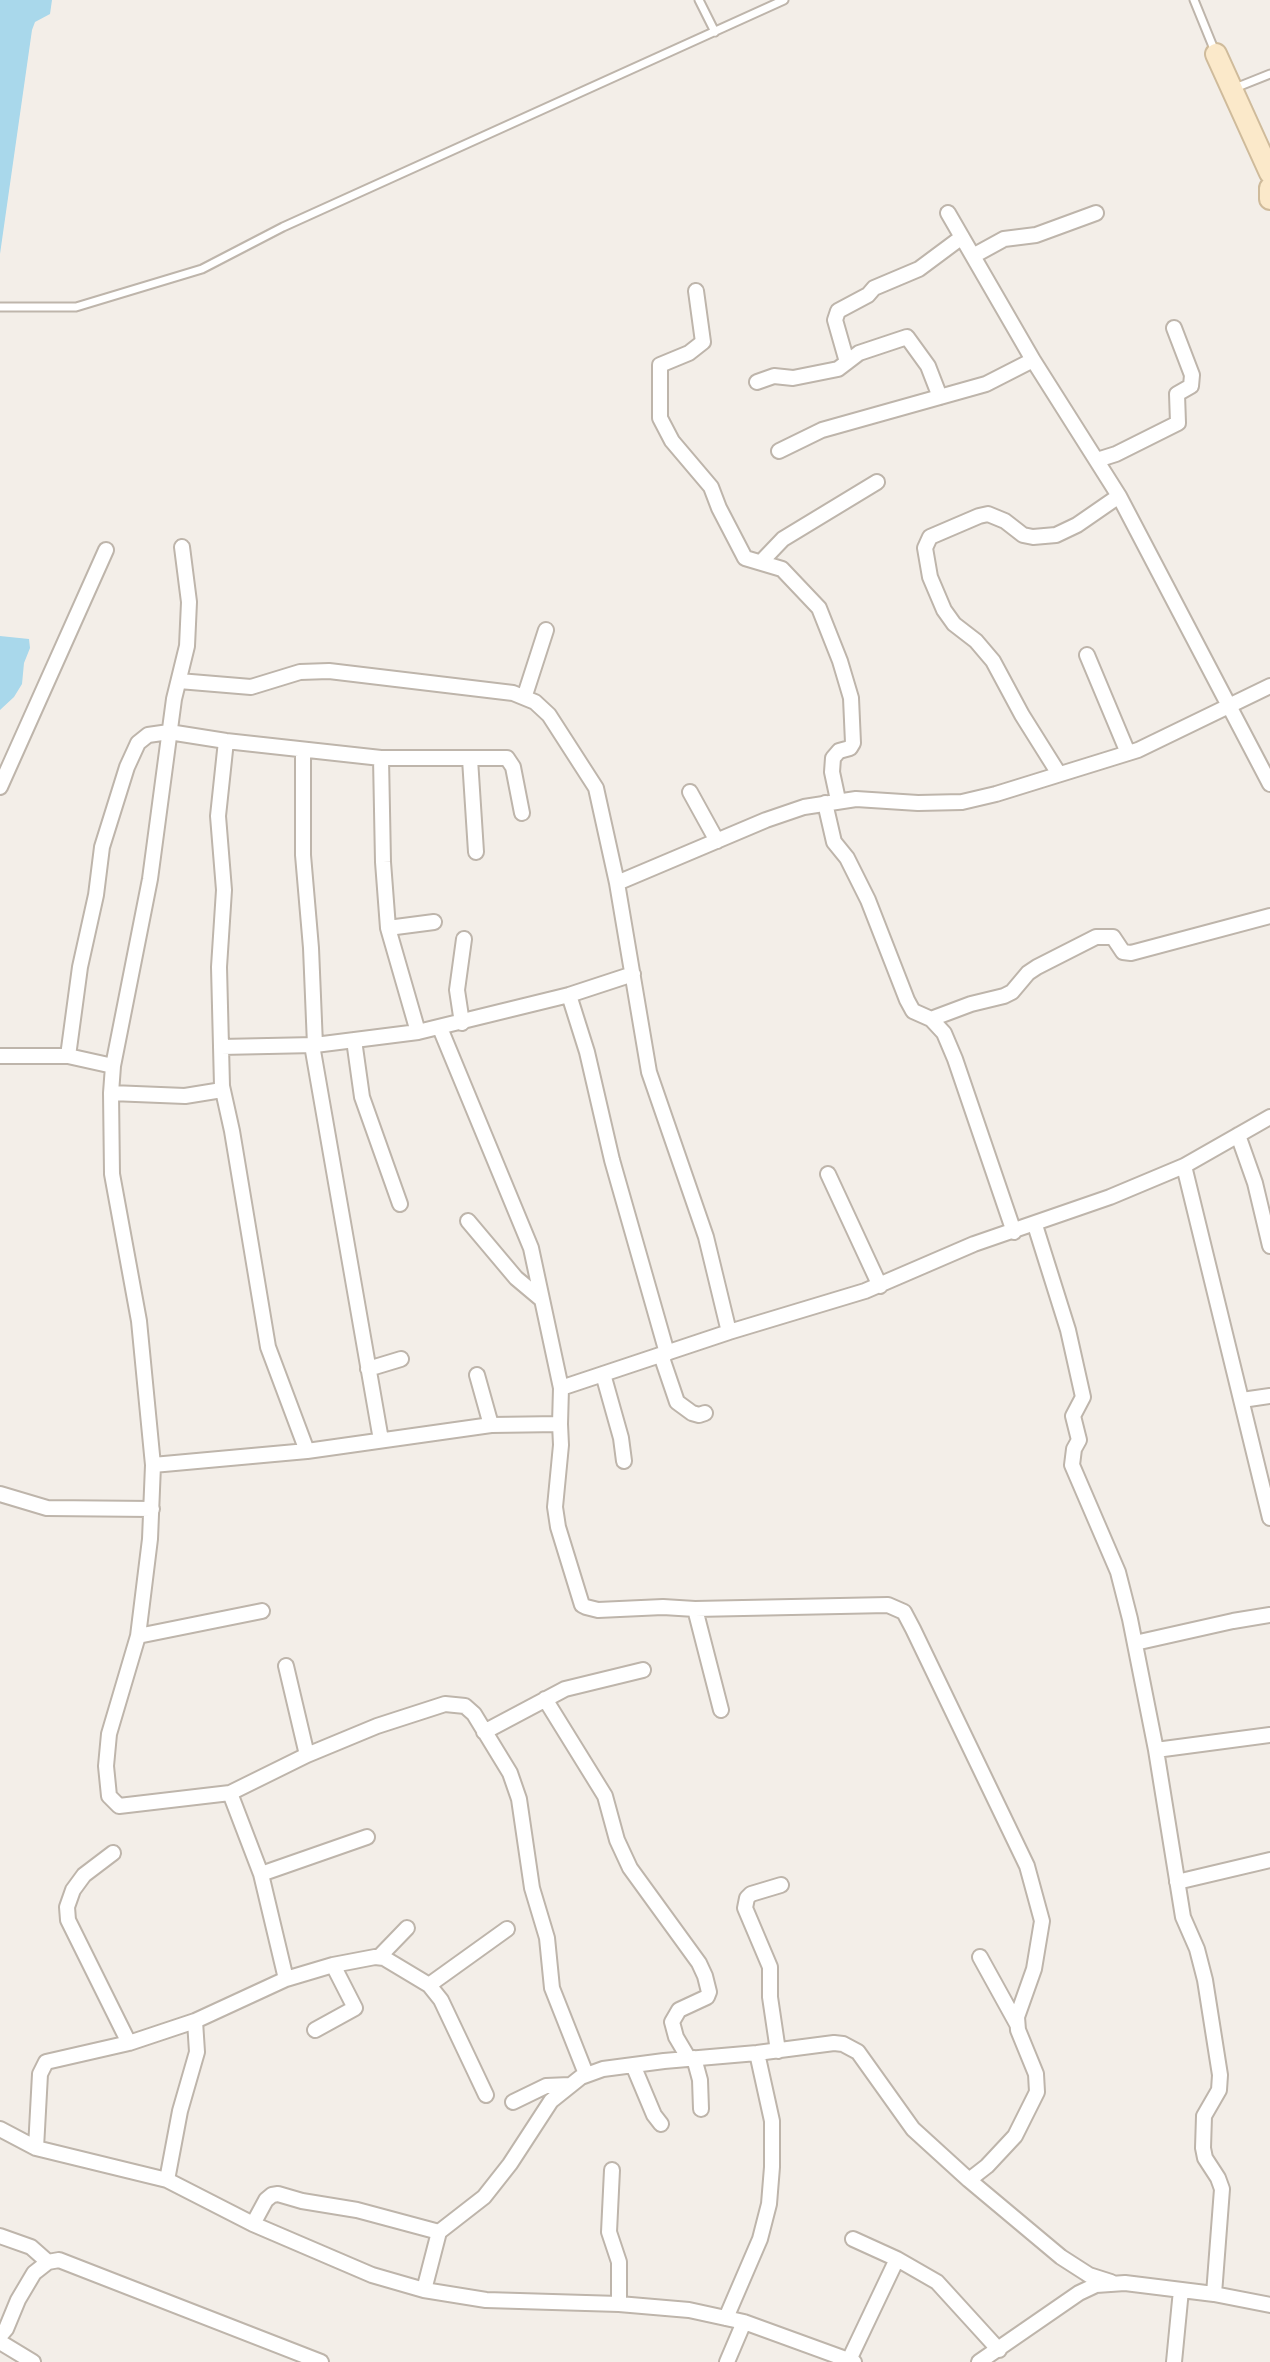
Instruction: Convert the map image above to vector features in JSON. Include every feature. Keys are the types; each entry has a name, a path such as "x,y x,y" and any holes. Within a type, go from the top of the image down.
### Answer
{"main road":[{"path":"1216,54 1269,175 1270,199"}],"street":[{"path":"948,213 1033,360 1119,496 1270,784"},
{"path":"973,256 1004,239 1036,235 1096,213"},
{"path":"847,362 835,320 838,311 868,295 874,288 919,269 962,237"},
{"path":"696,291 703,342 689,353 660,365 660,418 672,441 711,487 745,558 782,569 819,608 851,698 854,737 850,748 839,751 833,758 834,842 851,866 868,900 913,1011 931,1019 944,1033 1014,1232"},
{"path":"1097,460 1116,454 1178,423 1177,394 1191,386 1192,375 1174,328"},
{"path":"757,382 774,376 793,378 838,369 859,353 907,337 928,366 940,397"},
{"path":"779,451 822,430 986,384 1033,360"},
{"path":"761,562 783,539 877,482"},
{"path":"1059,774 993,661 976,641 954,624 944,610 930,577 925,548 930,537 988,514 1005,521 1023,535 1056,535 1077,525 1119,496"},
{"path":"182,547 190,626 169,732 150,879 113,1066 111,1093 112,1174 139,1321 153,1465 152,1509 138,1636 109,1734 106,1766 109,1796 119,1806 230,1793 307,1755 377,1726 445,1704 465,1706 510,1773 519,1799 532,1888 547,1938 552,1988 586,2074"},
{"path":"0,787 106,550"},
{"path":"525,695 546,630"},
{"path":"1087,655 1128,753"},
{"path":"179,681 251,687 300,672 329,671 525,695 549,715 592,779 617,883 649,1072 706,1237 729,1332"},
{"path":"617,883 786,813 832,802 962,802 1059,774 1128,753 1270,686"},
{"path":"68,1056 80,967 96,895 102,847 127,767 138,743 148,735 169,732 381,758 502,758 510,761 522,813"},
{"path":"226,741 218,816 224,890 219,967 222,1090 232,1131 268,1347 307,1451"},
{"path":"303,750 303,855 311,948 314,1045 381,1440"},
{"path":"381,758 388,928 418,1032"},
{"path":"470,759 476,852"},
{"path":"690,792 717,841"},
{"path":"931,1019 1004,996 1037,967 1096,937 1113,937 1123,952 1131,953 1270,916"},
{"path":"388,928 434,922"},
{"path":"462,1023 457,990 464,939"},
{"path":"221,1047 314,1045 418,1032 569,995 633,974"},
{"path":"569,995 587,1052 612,1160 677,1402 692,1413 705,1413"},
{"path":"440,1028 531,1248 561,1388 561,1445 555,1507 558,1527 582,1605 598,1610 888,1605 904,1612 1027,1866 1039,1901 1042,1921 1039,1951 1018,2012 1017,2025"},
{"path":"354,1040 362,1097 400,1204"},
{"path":"0,1056 68,1056 113,1066"},
{"path":"111,1093 185,1096 222,1090"},
{"path":"561,1388 880,1286 946,1255 1110,1197 1184,1166 1270,1117"},
{"path":"1238,1135 1255,1183 1270,1246"},
{"path":"1184,1166 1270,1518"},
{"path":"828,1174 880,1286"},
{"path":"468,1221 516,1278 541,1299"},
{"path":"1035,1225 1068,1330 1083,1397 1073,1416 1079,1440 1072,1465 1118,1572 1156,1750 1183,1917 1197,1949 1205,1980 1220,2075 1219,2090 1204,2116 1203,2148 1208,2165 1222,2189 1214,2294"},
{"path":"368,1369 401,1359"},
{"path":"603,1374 621,1438 624,1461"},
{"path":"477,1375 491,1425"},
{"path":"1242,1400 1270,1396"},
{"path":"153,1465 307,1451 491,1425 560,1424"},
{"path":"0,1494 47,1508 152,1509"},
{"path":"695,1609 721,1710"},
{"path":"138,1636 262,1611"},
{"path":"1135,1643 1270,1615"},
{"path":"286,1666 307,1755"},
{"path":"484,1732 580,1684 643,1670"},
{"path":"545,1699 605,1796 617,1840 630,1868 699,1963 705,1976 709,1992 707,1997 679,2010 672,2022 676,2037 692,2058 700,2080 701,2109"},
{"path":"1156,1750 1270,1735"},
{"path":"230,1793 261,1874 286,1979"},
{"path":"261,1874 367,1837"},
{"path":"113,1853 84,1875 73,1890 67,1907 68,1920 129,2043"},
{"path":"1177,1882 1270,1860"},
{"path":"778,2051 770,1997 770,1967 745,1903 757,1891 781,1885"},
{"path":"36,2148 42,2067 58,2058 129,2043 195,2021 286,1979 333,1965 379,1957 407,1928"},
{"path":"427,1984 507,1929"},
{"path":"379,1957 427,1984 441,2000 486,2095"},
{"path":"969,2180 1015,2136 1037,2092 1036,2074 1017,2025 980,1957"},
{"path":"427,1984 456,1958"},
{"path":"315,2030 355,2008 333,1965"},
{"path":"167,2180 180,2111 197,2052 195,2021"},
{"path":"424,2290 439,2232 484,2197 510,2164 551,2101 586,2074 633,2065 834,2043 858,2052 913,2129 969,2180 1061,2257 1089,2275 1111,2282 1214,2294 1270,2305"},
{"path":"726,2318 760,2239 769,2204 772,2121 757,2053"},
{"path":"633,2065 654,2115 661,2124"},
{"path":"513,2102 546,2086 570,2085"},
{"path":"2,2133 36,2148 167,2180 253,2224 372,2275 424,2290 486,2300 619,2304 689,2310 744,2322 852,2361 897,2259"},
{"path":"612,2170 609,2232 619,2262 619,2304"},
{"path":"253,2224 266,2200 278,2194 357,2210 439,2232"},
{"path":"0,2236 31,2247 48,2262"},
{"path":"853,2239 937,2282 999,2350"},
{"path":"0,2336 34,2273 48,2262 59,2260 313,2360"},
{"path":"979,2362 1079,2293 1111,2282"},
{"path":"1174,2362 1181,2290"},
{"path":"727,2362 744,2322"},
{"path":"0,2342 33,2362"}],"lane":[{"path":"699,0 715,32"},
{"path":"0,307 76,307 202,269 283,227 784,0"},
{"path":"1194,0 1216,54"},
{"path":"1230,90 1270,74"}],"water":[{"path":"0,0 52,0 50,14 35,22 32,30 0,254"},
{"path":"0,636 29,639 30,648 24,663 22,684 0,710"}]}
